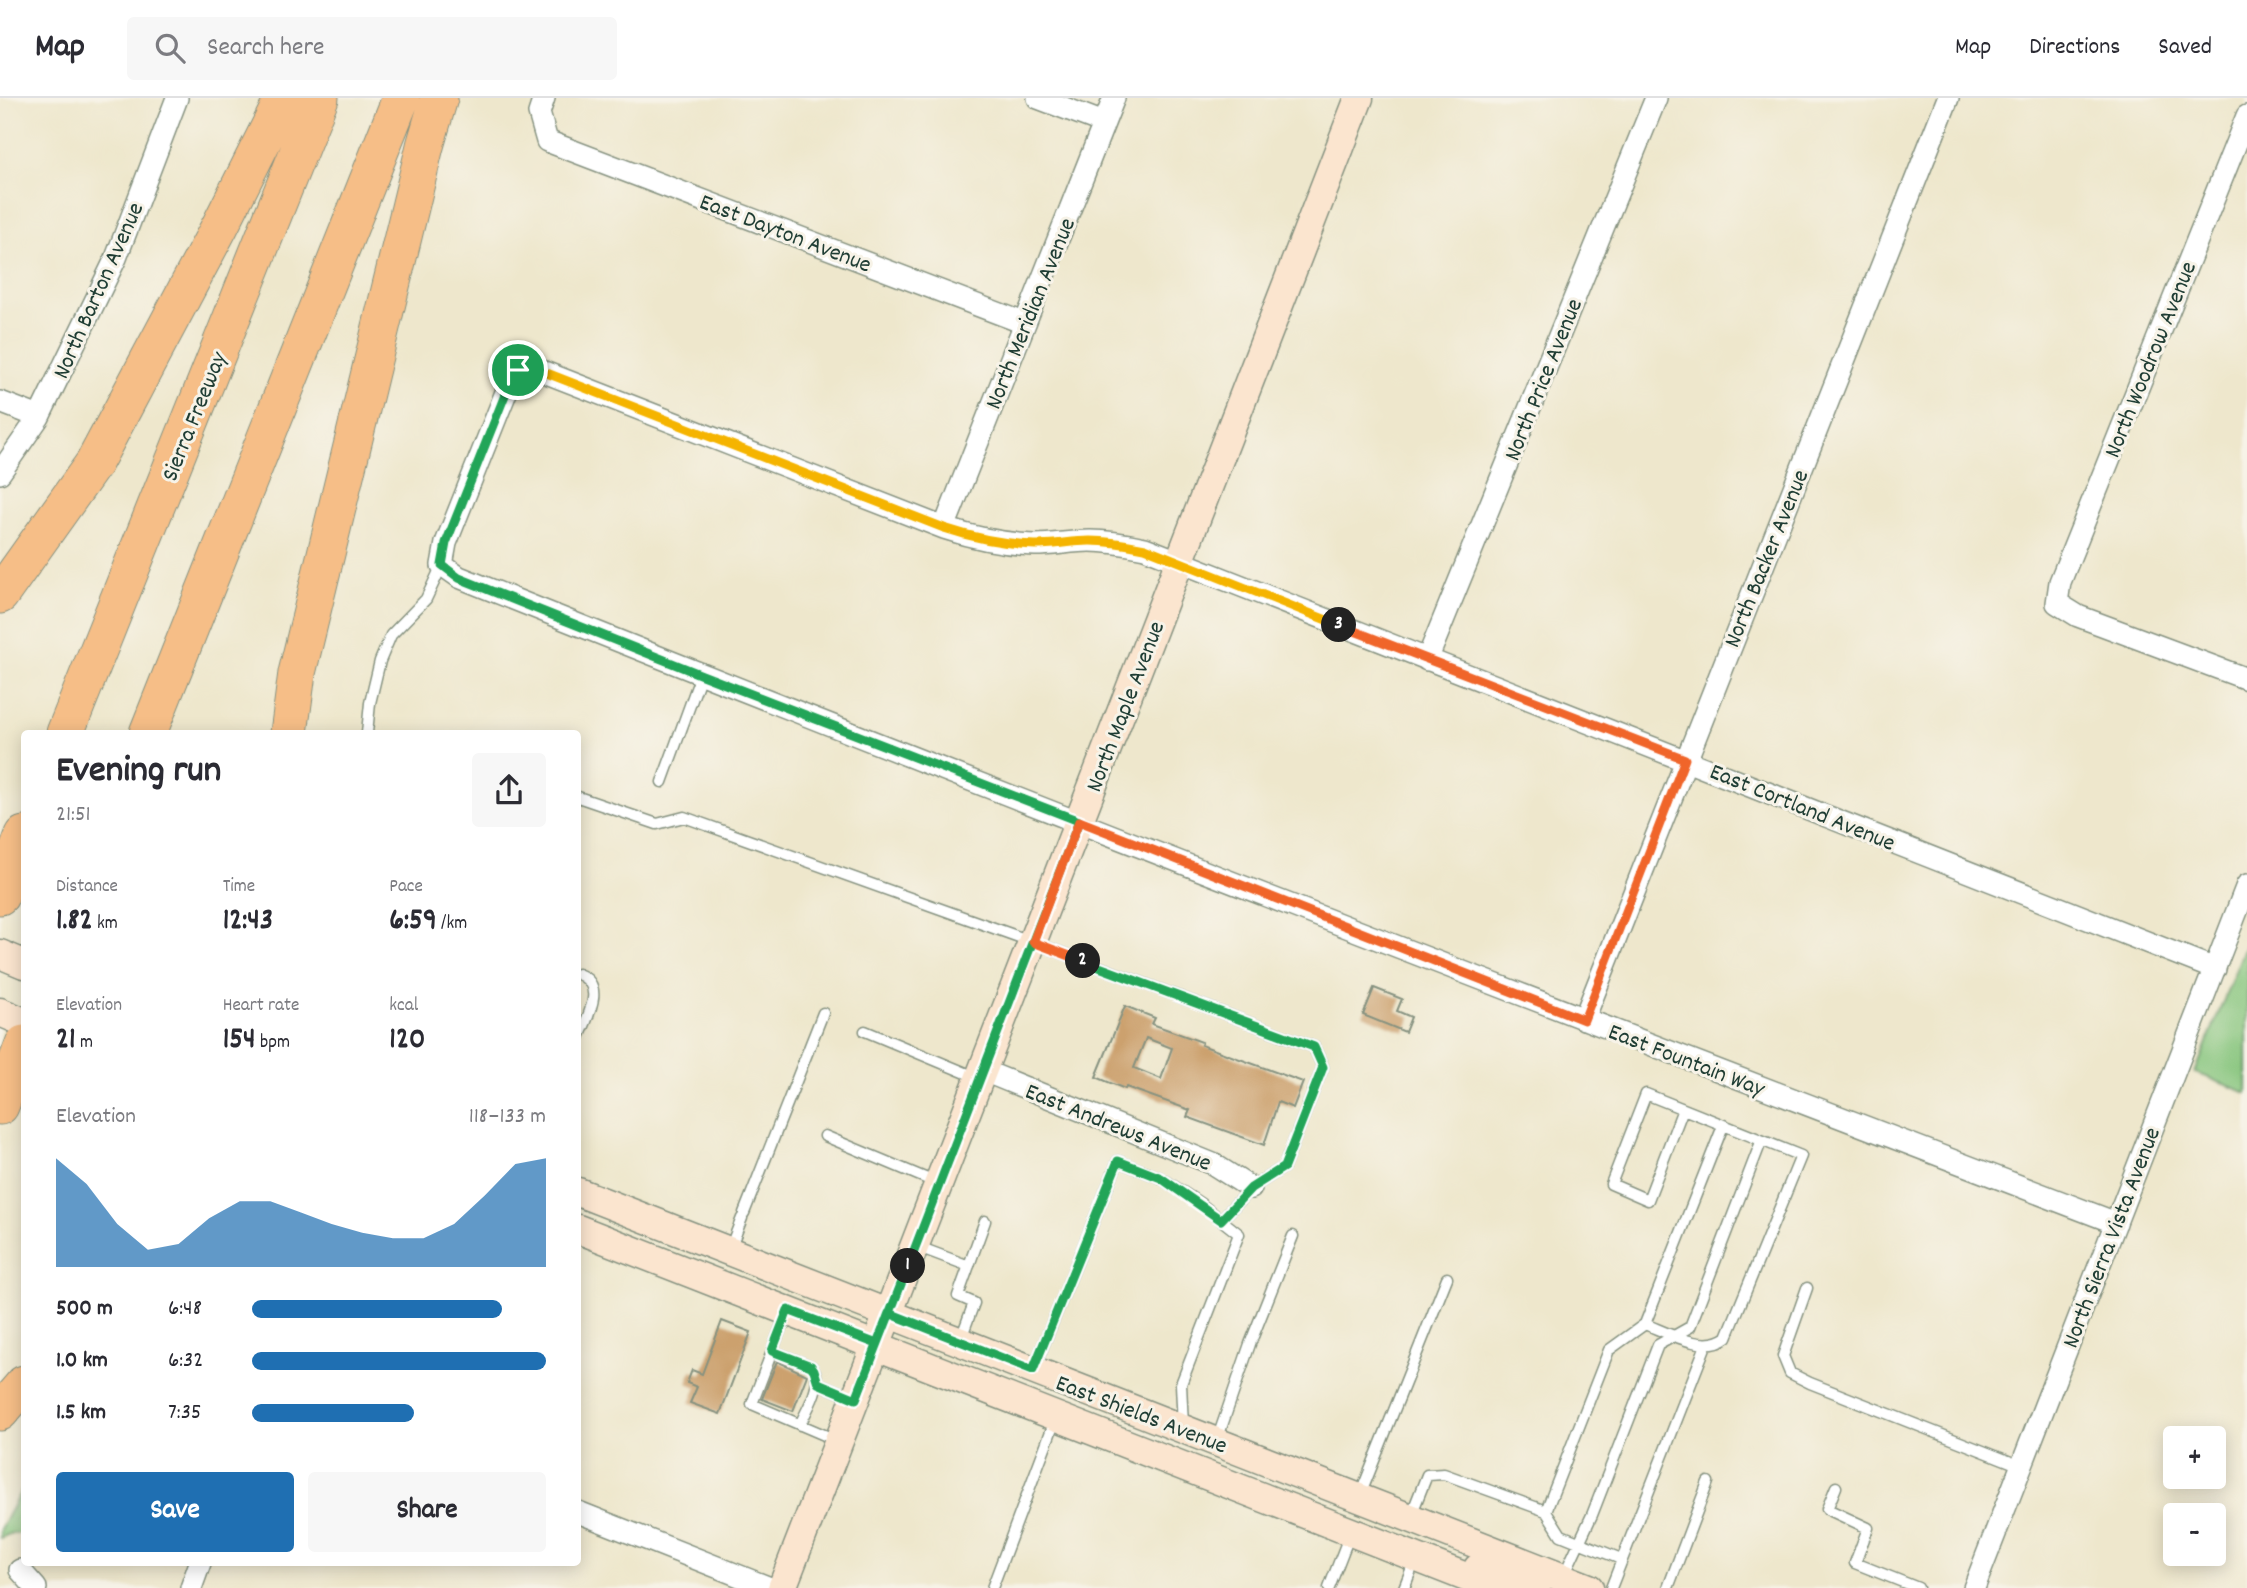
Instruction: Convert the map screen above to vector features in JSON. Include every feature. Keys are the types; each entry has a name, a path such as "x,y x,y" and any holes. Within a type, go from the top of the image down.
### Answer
{"highway":[{"path":"0,595 94,463 214,238 284,98"},
{"name":"Sierra Freeway","path":"66,730 320,98"},
{"path":"149,730 401,98"},
{"path":"289,730 297,673 439,98"},
{"path":"0,896 21,843"},
{"path":"0,1106 21,1052"},
{"path":"0,1412 21,1388"}],"main road":[{"name":"North Maple Avenue","path":"782,1588 1359,98"},
{"path":"0,954 21,963"},
{"path":"0,1012 21,1020"},
{"name":"East Shields Avenue","path":"581,1193 1410,1518 1567,1585"},
{"name":"East Shields Avenue","path":"581,1230 1494,1588"},
{"path":"1416,1557 1424,1552 1445,1556 1536,1588"}],"street":[{"name":"North Barton Avenue","path":"0,473 39,417 116,258 177,98"},
{"name":"East Dayton Avenue","path":"544,98 539,113 547,141 1024,323"},
{"path":"1038,98 1104,123"},
{"name":"North Meridian Avenue","path":"944,528 1114,98"},
{"name":"North Price Avenue","path":"1427,660 1656,98"},
{"name":"North Backer Avenue","path":"1584,1020 1948,98"},
{"name":"North Woodrow Avenue","path":"2247,116 2060,582 2057,603 2078,616 2247,679"},
{"name":"East Cortland Avenue","path":"442,565 446,543 509,385 518,370 539,370 972,537 1039,545 1117,542 1145,548 2215,969"},
{"path":"0,402 39,417"},
{"name":"East Fountain Way","path":"442,565 459,578 702,675 1584,1020 2116,1223"},
{"name":"North Sierra Vista Avenue","path":"1974,1588 2247,886"},
{"name":"East Andrews Avenue","path":"982,1075 1213,1164 1251,1188"},
{"path":"581,1513 770,1588"},
{"path":"191,1588 199,1566"},
{"path":"20,1570 36,1588"}],"lane":[{"path":"367,730 370,703 380,661 391,635 426,599 442,565"},
{"path":"662,782 702,675"},
{"path":"581,798 657,824 684,817 1033,942 1314,1047 1323,1067 1284,1167 1251,1188 1221,1220"},
{"path":"581,975 593,985 595,996 581,1032"},
{"path":"729,1251 822,1013"},
{"path":"865,1031 982,1075"},
{"path":"1645,1324 1706,1345 1719,1343 1727,1337 1801,1156 1761,1142 1684,1109 1646,1094 1612,1184 1648,1200 1684,1109"},
{"path":"1546,1511 1609,1350 1645,1324 1723,1126"},
{"path":"825,1136 939,1184"},
{"path":"1567,1585 1580,1543 1658,1345 1690,1327 1761,1142"},
{"path":"1033,1370 1118,1161 1161,1178 1201,1204 1239,1234 1181,1384 1183,1429"},
{"path":"960,1341 974,1303 958,1296 985,1221"},
{"path":"1216,1442 1250,1344 1293,1236"},
{"path":"916,1246 969,1266"},
{"path":"1359,1498 1447,1278"},
{"path":"1807,1288 1783,1356 1790,1373 2021,1466"},
{"path":"788,1310 752,1404 839,1441"},
{"path":"1611,1588 1706,1345"},
{"path":"772,1351 811,1366 814,1370 818,1383 800,1425"},
{"path":"818,1383 856,1399"},
{"path":"992,1588 1056,1415"},
{"path":"1410,1518 1427,1475 1444,1474 1546,1511 1561,1535 1621,1559"},
{"path":"1668,1588 1708,1482"},
{"path":"1836,1487 1828,1509 1868,1528 1855,1563 1918,1588"},
{"path":"1329,1588 1351,1531"},
{"path":"1404,1588 1416,1557"}],"green space":[{"path":"2247,941 2247,1093 2195,1073"},
{"path":"21,1491 21,1534 12,1533 0,1538 0,1529"}],"building":[{"path":"1374,988 1402,999 1397,1011 1411,1017 1405,1032 1363,1015"},
{"path":"1125,1006 1155,1018 1152,1024 1202,1042 1201,1045 1303,1082 1293,1108 1278,1102 1264,1145 1187,1117 1190,1110 1096,1077","holes":["1146,1038 1172,1048 1161,1079 1134,1068"]},
{"path":"722,1321 751,1332 720,1414 690,1403 697,1387 687,1383 692,1370 702,1374"},
{"path":"777,1361 807,1375 793,1411 762,1399"}],"route":[{"path":"518,370 509,385 446,543 442,565 459,578 1079,821 1056,882 984,1071 889,1313 856,1399 818,1383 811,1366 772,1351 788,1310 877,1344 889,1313 1033,1370 1118,1161 1161,1178 1221,1220 1251,1188 1284,1167 1323,1067 1314,1047 1033,942 1079,821 1584,1020 1685,759 1145,548 1117,542 1039,545 972,537 539,370 518,370"}]}
